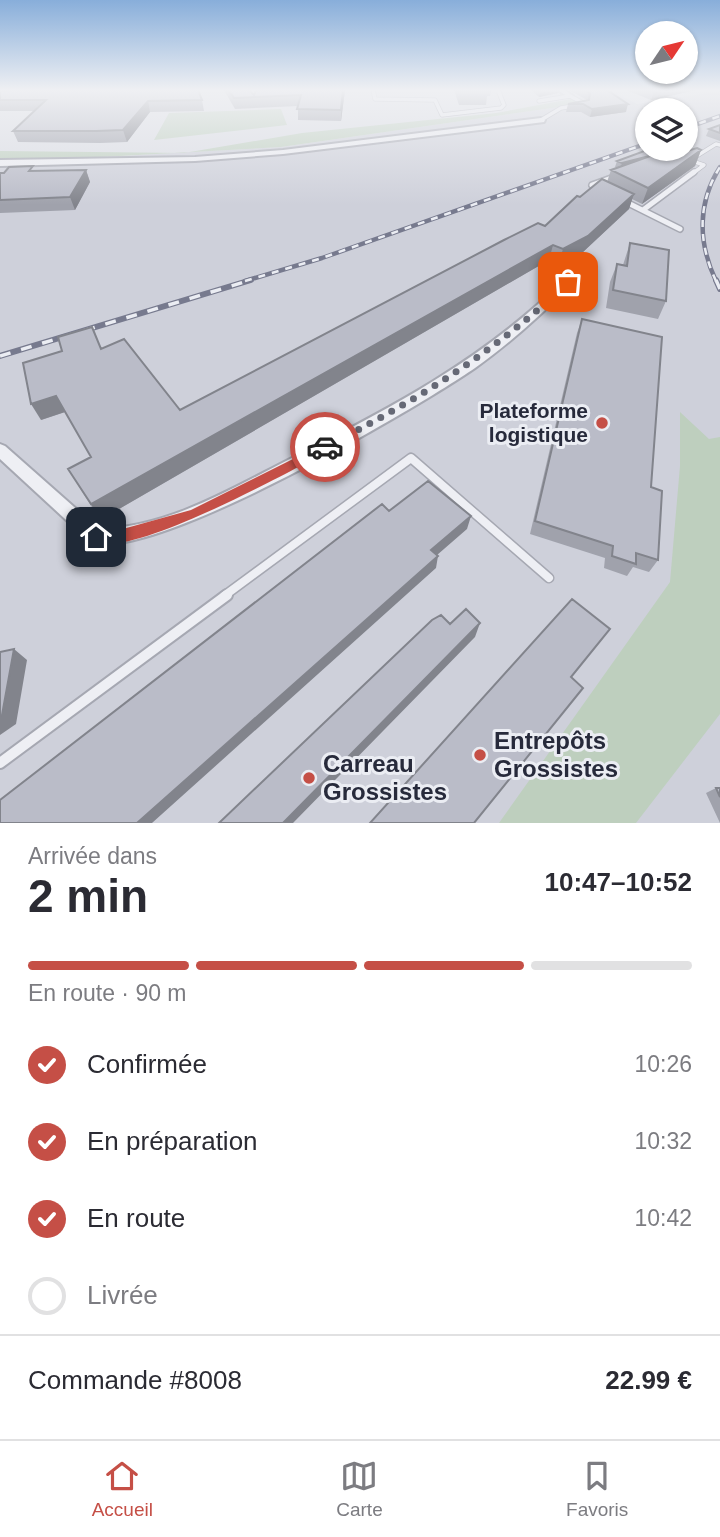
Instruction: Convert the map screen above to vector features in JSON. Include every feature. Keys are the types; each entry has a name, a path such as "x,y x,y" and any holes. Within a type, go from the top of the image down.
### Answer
{"street":[{"path":"0,163 195,159 270,153 472,128"},
{"path":"0,450 96,537 112,538 194,515 390,414 490,351 527,322 568,282"}],"lane":[{"path":"698,155 716,144 720,145"},
{"path":"680,163 686,161"},
{"path":"643,210 704,165 695,161"},
{"path":"625,174 592,185 680,229"},
{"path":"0,763 411,458 549,578"}],"shaded area":[{"path":"410,128 635,128 635,161 698,161 698,128 720,128 720,823 0,823 0,159 65,159 281,147"}],"green space":[{"path":"160,128 257,128 154,140"},
{"path":"347,128 410,128 281,147 189,152 302,133"},
{"path":"0,151 175,153 65,159 0,159"},
{"path":"680,412 709,439 720,437 720,714 636,823 499,823 670,582 680,466"}],"building":[{"path":"16,128 124,128 96,131 13,131"},
{"path":"635,154 635,160 622,163 617,161"},
{"path":"636,161 686,161 648,188 611,170"},
{"path":"33,166 29,171 86,170 70,197 0,200 0,173 4,173 9,167"},
{"path":"602,179 634,194 588,236 563,249 553,245 91,504 68,469 91,457 56,396 31,404 23,363 62,351 58,337 92,327 101,349 124,339 180,410 504,240 538,223 545,226 577,196 580,197"},
{"path":"630,243 669,250 666,301 613,290 617,264 627,266"},
{"name":"Plateforme logistique","path":"582,319 662,337 651,487 662,491 658,560 636,553 636,564 612,556 613,546 535,521"},
{"path":"428,481 471,516 431,550 438,556 137,823 0,823 0,800 382,504 389,511"},
{"path":"572,599 610,629 571,677 583,688 474,823 370,823"},
{"path":"466,609 480,623 283,823 219,823 432,620 441,615 450,624"},
{"path":"14,649 2,715 0,716 0,652"}],"railway":[{"path":"245,281 322,258 635,148"},
{"path":"716,281 706,252 703,223 707,195 720,167"},
{"path":"0,356 251,280"},
{"path":"716,280 720,289"}],"way so far":[{"path":"325,447 390,414 490,351 527,322 568,282"}],"place":[{"name":"Plateforme logistique","path":"602,423"},
{"name":"Entrepôts Grossistes","path":"480,755"},
{"name":"Carreau Grossistes","path":"309,778"}],"route":[{"path":"96,537 112,538 194,515 325,447"}]}
